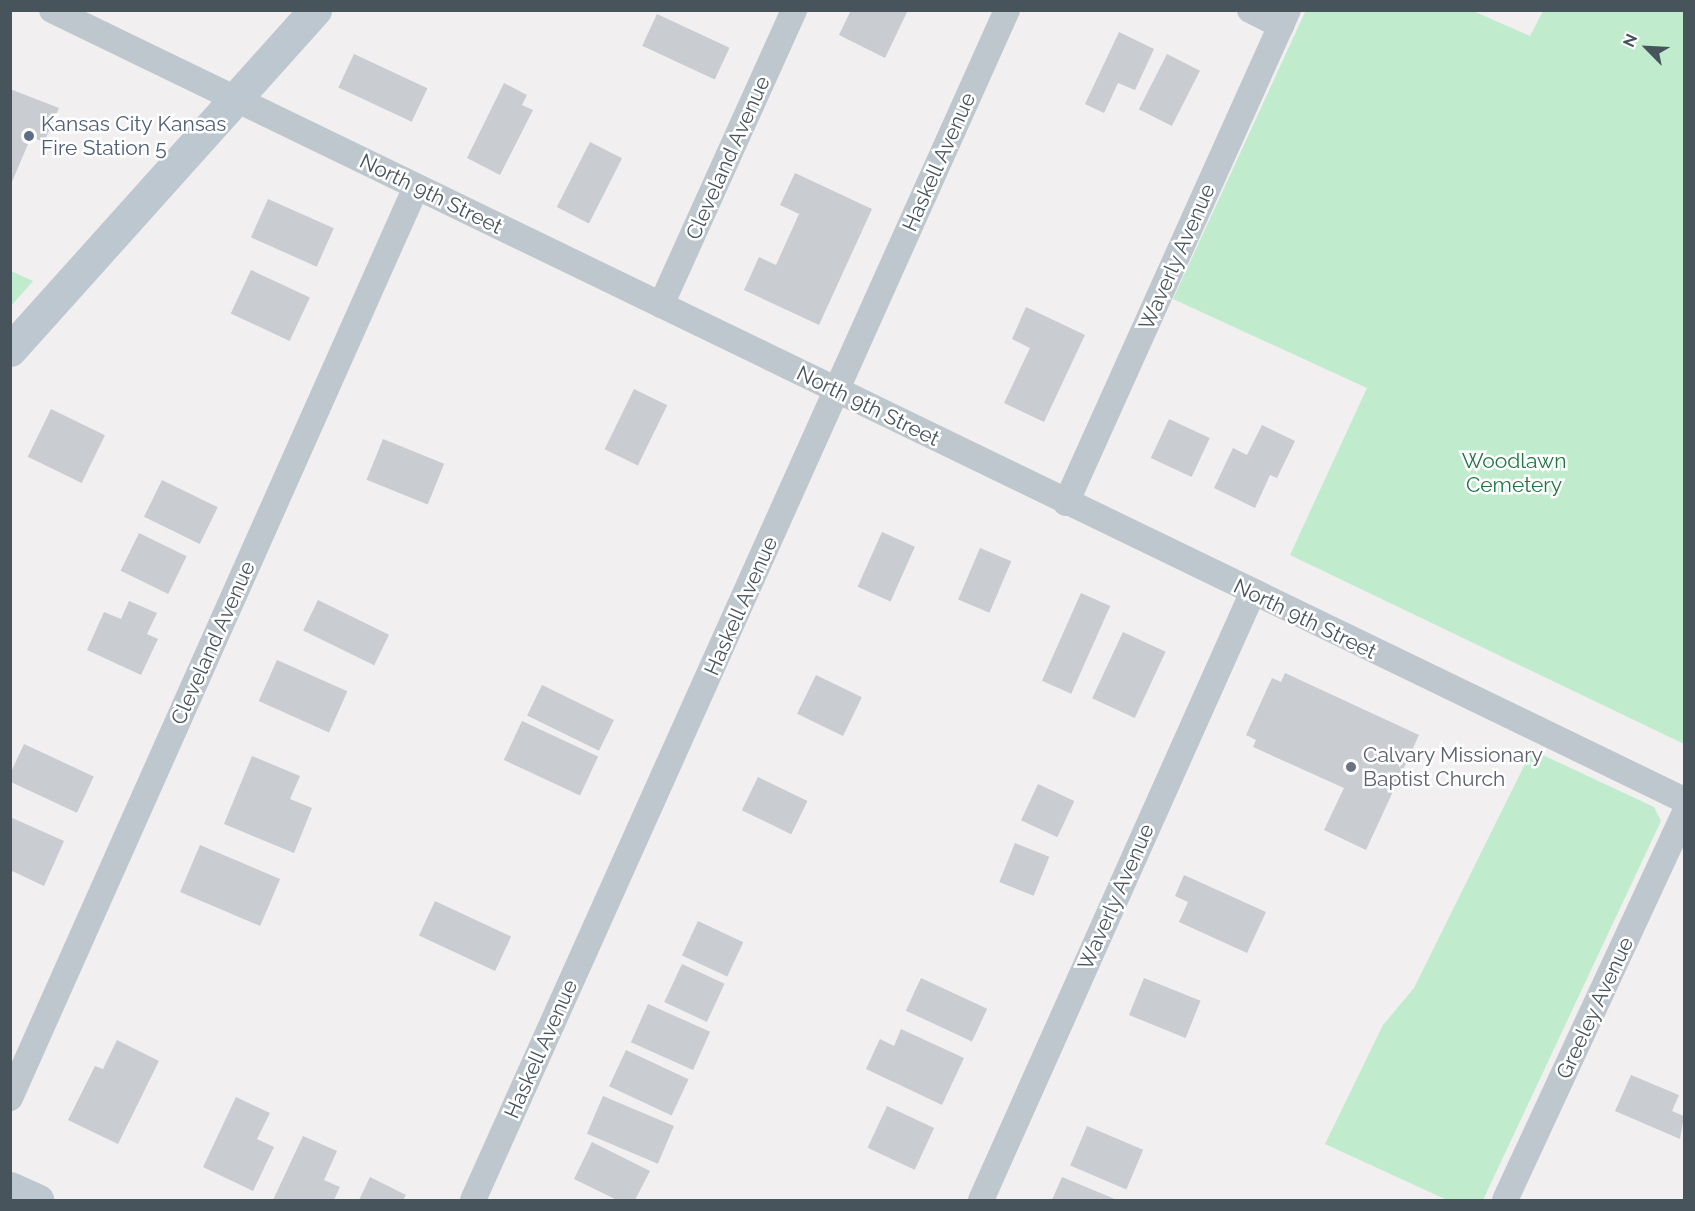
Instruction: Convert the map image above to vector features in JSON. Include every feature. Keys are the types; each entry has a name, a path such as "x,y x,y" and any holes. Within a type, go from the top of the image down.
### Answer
{"main road":[{"path":"10,350 315,10"},
{"path":"10,1188 37,1200"}],"street":[{"name":"North 9th Street","path":"52,10 837,390 1252,594 1684,800"},
{"name":"Cleveland Avenue","path":"662,305 794,10"},
{"name":"Haskell Avenue","path":"473,1200 1007,10"},
{"path":"1250,10 1285,18"},
{"name":"Waverly Avenue","path":"1066,503 1285,18"},
{"name":"Cleveland Avenue","path":"10,1098 416,187"},
{"name":"Waverly Avenue","path":"981,1200 1252,594"},
{"name":"Greeley Avenue","path":"1505,1200 1684,815"}],"green space":[{"name":"Woodlawn Cemetery","path":"1306,10 1473,11 1530,36 1543,11 1684,11 1684,744 1290,555 1367,388 1173,299"},
{"path":"11,271 33,281 11,306"},
{"path":"1532,750 1654,807 1661,821 1483,1200 1447,1200 1325,1144 1383,1025 1414,988"}],"building":[{"path":"851,10 908,10 885,58 839,35"},
{"path":"657,14 730,48 715,80 642,46"},
{"path":"1119,32 1154,49 1135,90 1118,83 1104,113 1085,104"},
{"path":"354,54 427,88 412,122 338,88"},
{"path":"1167,54 1200,71 1172,126 1139,109"},
{"path":"504,83 527,95 522,105 533,110 500,175 467,158"},
{"name":"Kansas City Kansas Fire Station 5","path":"10,89 59,108 44,142 31,137 11,184"},
{"path":"590,142 622,158 589,223 557,207"},
{"path":"795,173 872,209 819,325 744,290 759,257 776,265 799,214 780,205"},
{"path":"268,199 334,228 317,267 251,237"},
{"path":"251,270 310,297 290,341 231,314"},
{"path":"1026,307 1085,335 1044,422 1004,403 1030,348 1012,339"},
{"path":"634,389 667,405 638,465 605,449"},
{"path":"51,409 105,435 82,483 28,457"},
{"path":"1169,419 1210,438 1192,477 1151,458"},
{"path":"1262,425 1295,441 1277,478 1270,475 1255,508 1214,488 1233,448 1247,455"},
{"path":"383,439 444,464 428,505 367,480"},
{"path":"162,480 218,507 200,544 144,517"},
{"path":"882,532 915,547 890,601 858,587"},
{"path":"139,533 187,556 168,594 121,571"},
{"path":"980,548 1011,561 989,613 958,600"},
{"path":"1081,593 1110,606 1071,694 1042,681"},
{"path":"318,600 389,635 374,665 303,631"},
{"path":"129,601 157,613 147,634 158,639 141,675 87,650 104,612 121,619"},
{"path":"1123,632 1166,652 1135,718 1092,698"},
{"path":"277,660 347,691 329,732 259,701"},
{"name":"Calvary Missionary Baptist Church","path":"1285,673 1419,735 1366,850 1324,830 1344,788 1253,747 1256,740 1246,735 1272,678 1281,682"},
{"path":"816,675 862,697 843,736 797,714"},
{"path":"542,685 614,720 599,751 527,716"},
{"path":"522,721 598,756 580,795 504,760"},
{"path":"24,744 94,777 77,813 10,782 10,774"},
{"path":"252,756 300,776 290,799 312,808 294,853 224,824"},
{"path":"758,777 807,801 791,834 742,810"},
{"path":"1038,784 1074,801 1057,837 1021,820"},
{"path":"10,817 64,841 44,886 10,870"},
{"path":"1015,843 1049,857 1034,896 999,882"},
{"path":"200,845 280,879 260,926 180,892"},
{"path":"1184,875 1266,912 1247,953 1179,922 1188,902 1175,896"},
{"path":"435,901 511,936 495,971 419,935"},
{"path":"698,921 743,942 727,977 682,955"},
{"path":"682,964 725,984 707,1022 664,1002"},
{"path":"921,978 987,1009 972,1041 906,1011"},
{"path":"1144,978 1201,1001 1186,1038 1129,1015"},
{"path":"648,1004 710,1032 693,1070 631,1042"},
{"path":"901,1029 964,1058 942,1105 866,1069 880,1039 894,1046"},
{"path":"117,1040 159,1061 118,1144 68,1120 95,1066 103,1069"},
{"path":"626,1050 689,1079 672,1115 609,1086"},
{"path":"1631,1075 1679,1095 1672,1111 1684,1116 1680,1139 1615,1111"},
{"path":"603,1096 674,1126 658,1164 587,1134"},
{"path":"236,1097 270,1113 257,1139 274,1147 253,1191 203,1167"},
{"path":"887,1106 934,1128 915,1170 868,1148"},
{"path":"1087,1126 1143,1150 1126,1189 1070,1166"},
{"path":"303,1136 337,1151 324,1180 340,1187 334,1200 273,1200"},
{"path":"592,1142 650,1171 635,1200 617,1200 574,1179"},
{"path":"370,1177 406,1195 403,1200 359,1200"},
{"path":"1062,1177 1117,1200 1052,1200"}],"place":[{"name":"Kansas City Kansas Fire Station 5","path":"29,136"},
{"name":"Calvary Missionary Baptist Church","path":"1351,767"}]}
